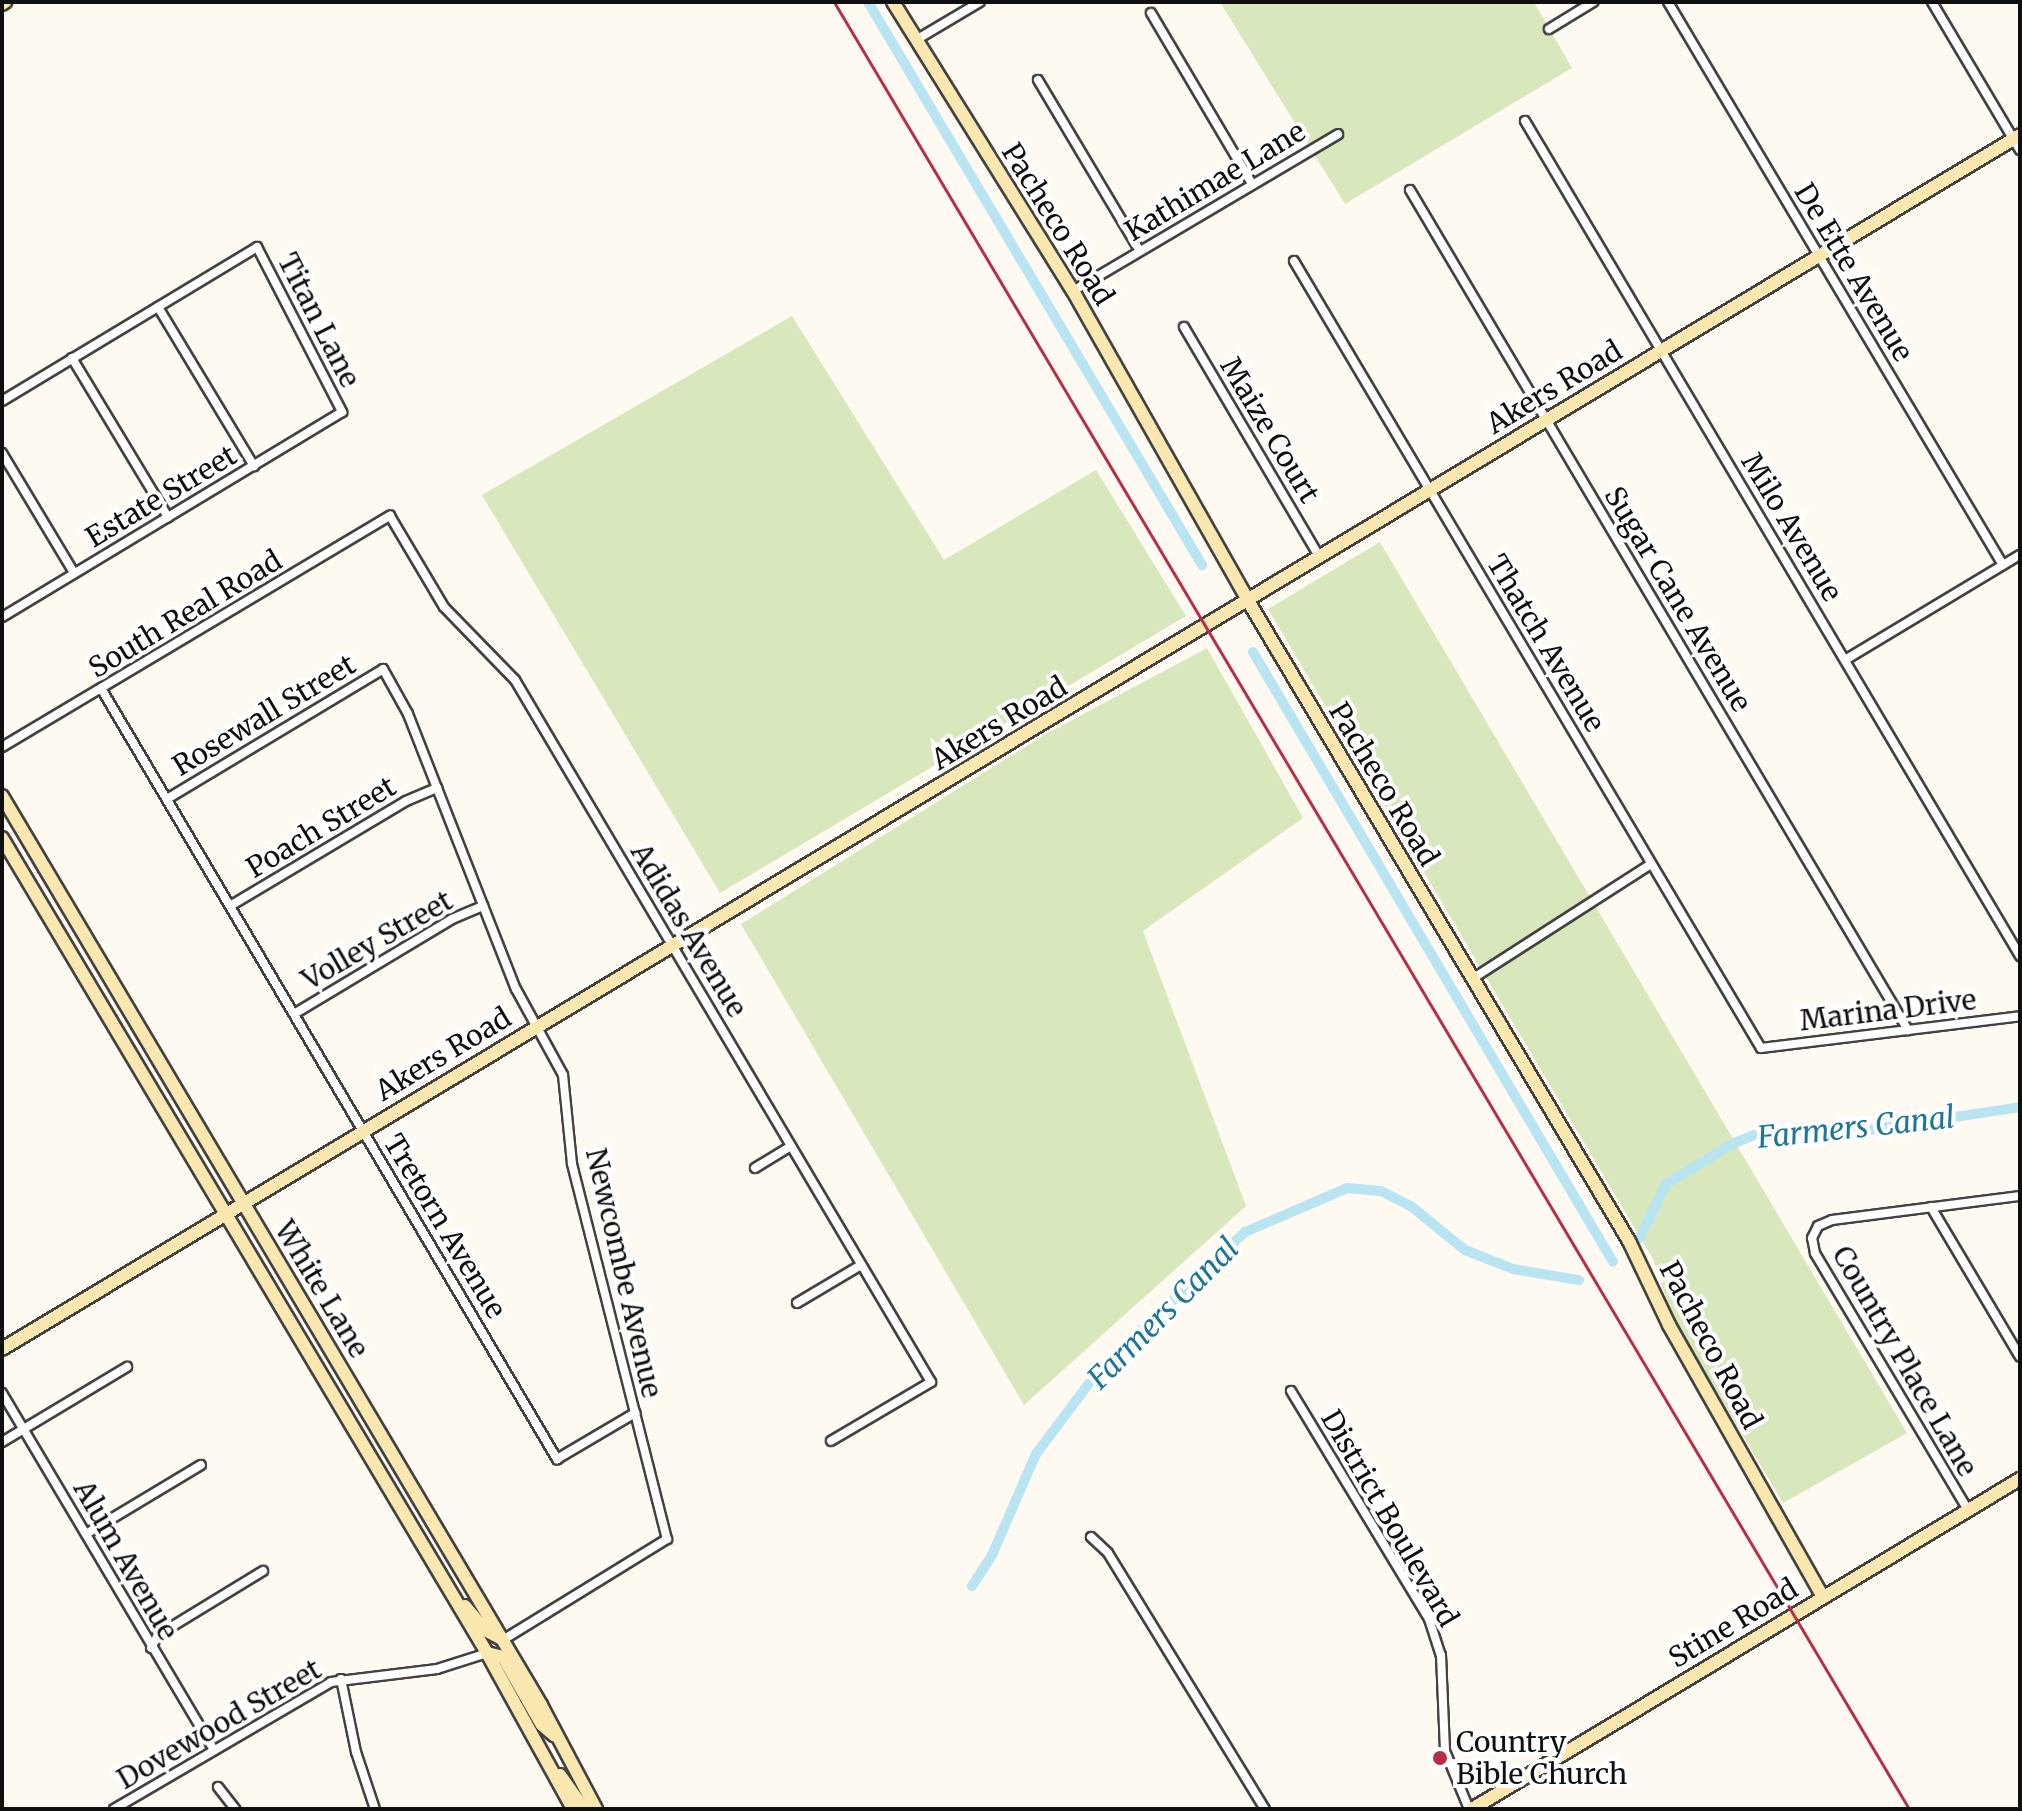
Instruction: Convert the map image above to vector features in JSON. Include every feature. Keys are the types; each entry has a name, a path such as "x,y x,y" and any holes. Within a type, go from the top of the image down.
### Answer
{"street":[{"name":"Pacheco Road","path":"893,2 1073,291 1247,599 1629,1241 1669,1325 1823,1597"},
{"path":"916,40 980,2"},
{"path":"1549,29 1593,2"},
{"name":"De Ette Avenue","path":"1668,2 2003,565"},
{"path":"1932,2 2018,141"},
{"path":"1151,13 1252,184"},
{"path":"1038,80 1140,251"},
{"name":"Milo Avenue","path":"1525,121 2020,956"},
{"name":"Kathimae Lane","path":"1073,291 1338,134"},
{"name":"Akers Road","path":"2,1349 1429,489 2018,141"},
{"name":"Sugar Cane Avenue","path":"1410,190 1908,1030"},
{"name":"Titan Lane","path":"158,307 257,247 342,412"},
{"name":"Thatch Avenue","path":"1294,261 1761,1048"},
{"path":"2,401 158,307 254,466"},
{"name":"Maize Court","path":"1184,327 1319,556"},
{"path":"72,358 168,517"},
{"name":"Estate Street","path":"2,617 342,412"},
{"path":"2,453 74,573"},
{"name":"South Real Road","path":"2,747 390,516"},
{"name":"Adidas Avenue","path":"390,516 444,607 515,680 931,1382 831,1441"},
{"path":"1845,660 2020,555"},
{"name":"Newcombe Avenue","path":"383,669 437,788 516,989 568,1093 572,1164 667,1539 503,1640"},
{"name":"Rosewall Street","path":"167,799 383,669"},
{"name":"Tretorn Avenue","path":"102,690 557,1459 635,1413"},
{"name":"Poach Street","path":"230,906 406,801 437,788"},
{"name":"White Lane","path":"2,796 503,1640 596,1809"},
{"path":"2,806 28,839"},
{"name":"White Lane","path":"2,838 487,1653 573,1809"},
{"path":"1472,979 1651,864"},
{"name":"Volley Street","path":"294,1014 483,906"},
{"name":"Marina Drive","path":"1761,1048 2020,1016"},
{"path":"755,1168 791,1146"},
{"path":"2020,1196 1931,1207 2020,1357"},
{"name":"Country Place Lane","path":"1931,1207 1832,1220 1814,1232 1815,1253 1968,1510"},
{"path":"797,1303 861,1265"},
{"path":"2,1442 127,1367"},
{"name":"District Boulevard","path":"1291,1391 1436,1635 1443,1673 1445,1751 1470,1809"},
{"name":"Alum Avenue","path":"2,1393 213,1749"},
{"path":"86,1534 201,1465"},
{"name":"Stine Road","path":"1470,1809 2020,1479"},
{"path":"1091,1537 1108,1553 1265,1809"},
{"path":"151,1648 158,1635 263,1571"},
{"path":"440,1576 485,1630 503,1640"},
{"path":"487,1653 503,1657 542,1725 560,1740"},
{"name":"Dovewood Street","path":"114,1809 314,1689 341,1679 437,1669 487,1653"},
{"path":"341,1679 356,1752 375,1809"},
{"path":"552,1768 573,1787 584,1809"},
{"path":"218,1787 235,1809"}],"green space":[{"path":"1220,2 1534,2 1572,68 1345,204"},
{"path":"792,316 944,560 1096,470 1186,616 720,893 482,495"},
{"path":"1380,542 1907,1433 1783,1503 1673,1318 1653,1259 1268,609"},
{"path":"1207,648 1303,818 1143,931 1246,1206 1024,1405 741,924 1046,734"}],"waterway":[{"path":"868,2 1202,565"},
{"path":"1253,652 1613,1262"},
{"name":"Farmers Canal","path":"1640,1238 1666,1184 1732,1144 1765,1131 1862,1131 2020,1107"},
{"name":"Farmers Canal","path":"972,1586 992,1555 1036,1454 1099,1370 1245,1232 1347,1188 1381,1191 1412,1207 1465,1250 1513,1269 1579,1280"}],"railway":[{"path":"834,2 1909,1809"}],"place":[{"name":"Country Bible Church","path":"1440,1758"}]}
